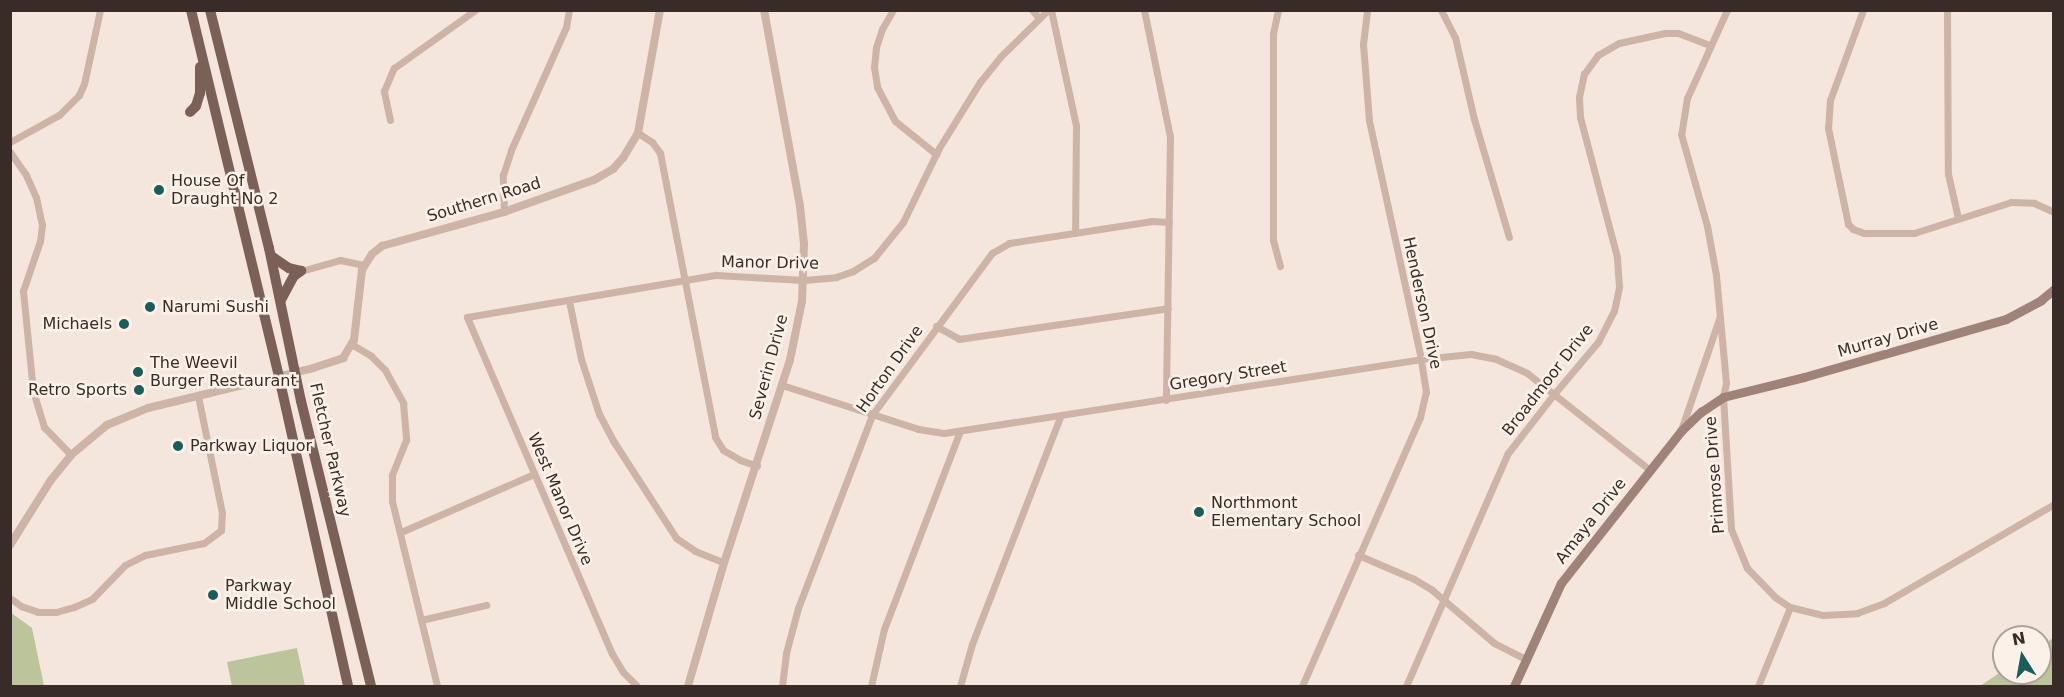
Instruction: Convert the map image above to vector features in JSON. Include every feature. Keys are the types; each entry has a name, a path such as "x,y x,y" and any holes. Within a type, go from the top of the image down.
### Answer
{"main road":[{"name":"Fletcher Parkway","path":"191,10 279,377 348,687"},
{"name":"Fletcher Parkway","path":"210,10 271,256 296,372 371,687"},
{"path":"190,112 196,106 200,93 200,49"},
{"path":"271,256 289,268 301,271"},
{"path":"280,300 294,276 301,271"},
{"name":"Murray Drive","path":"1723,397 1804,377 2006,319 2041,300 2054,289"},
{"name":"Amaya Drive","path":"1515,687 1561,583 1681,431 1701,412 1723,397"}],"street":[{"path":"10,142 65,111 82,90 100,10"},
{"path":"390,120 384,91 394,68 475,10"},
{"path":"504,212 503,175 511,150 566,27 569,10"},
{"name":"Southern Road","path":"364,265 377,250 389,244 504,212 601,177 618,164 638,133 660,10"},
{"name":"Severin Drive","path":"688,687 724,563 793,348 804,280 800,206 764,10"},
{"path":"893,10 882,29 876,48 874,68 877,87 895,121 936,154"},
{"path":"1032,10 1039,18"},
{"path":"1049,10 1076,126 1075,233"},
{"name":"Manor Drive","path":"467,317 716,275 804,280 836,277 853,271 874,258 906,216 936,154 980,82 1000,57 1049,10"},
{"path":"1144,10 1170,137 1166,400"},
{"path":"1278,10 1273,34 1273,240 1280,267"},
{"name":"Henderson Drive","path":"1302,687 1420,417 1426,392 1421,359 1369,120 1363,44 1367,10"},
{"path":"1441,10 1455,37 1474,119 1509,237"},
{"name":"Primrose Drive","path":"1727,10 1709,45 1687,98 1681,134 1707,226 1720,313 1726,383 1723,397 1734,540 1747,568 1775,597 1790,608 1823,615 1867,611 2054,504"},
{"path":"1863,10 1830,100 1828,128 1848,224 1853,229 1864,233 1897,235 1914,233 2019,201 2034,203 2054,212"},
{"path":"1947,10 1949,180 1958,218"},
{"name":"Broadmoor Drive","path":"1406,687 1508,453 1598,342 1614,311 1619,286 1614,243 1580,117 1578,97 1584,74 1598,55 1619,43 1665,33 1678,33 1709,45"},
{"path":"638,133 652,142 660,153 682,280 715,437 723,450 740,460 757,466"},
{"path":"10,152 26,175 36,197 42,225 40,241 23,291 33,391 44,427 71,455"},
{"name":"Horton Drive","path":"782,687 786,653 798,608 872,415 936,326 998,249 1009,243 1152,221 1169,222"},
{"path":"10,545 51,480 71,455 107,425 148,408 279,377 338,360 353,345 364,265 340,260 301,271"},
{"path":"568,301 581,359 599,414 615,442 676,538 695,551 724,563"},
{"path":"936,326 959,339 1168,308"},
{"name":"Primrose Drive","path":"1681,431 1720,313"},
{"name":"West Manor Drive","path":"467,317 612,654 623,672 637,687"},
{"path":"353,345 371,356 385,370 403,403 406,440 395,465 391,484 392,501 437,687"},
{"name":"Gregory Street","path":"782,385 926,431 960,431 1459,354 1496,359 1527,373 1650,470"},
{"path":"10,598 21,606 38,612 56,612 74,608 92,599 125,565 145,555 204,543 221,530 222,513 198,396"},
{"path":"960,687 972,644 1060,417"},
{"path":"871,687 884,629 960,431"},
{"path":"401,532 534,474"},
{"path":"1358,555 1414,579 1444,600 1494,643 1527,660"},
{"path":"421,620 486,605"},
{"path":"1758,687 1790,608"}],"green space":[{"path":"10,612 32,628 44,686 11,686"},
{"path":"2052,639 2053,686 1980,686 1992,678 1992,685 2052,685"},
{"path":"297,648 305,686 232,686 227,662"}],"place":[{"name":"House Of Draught No 2","path":"159,190"},
{"name":"Narumi Sushi","path":"150,307"},
{"name":"Michaels","path":"124,324"},
{"name":"The Weevil Burger Restaurant","path":"138,372"},
{"name":"Retro Sports","path":"139,390"},
{"name":"Parkway Liquor","path":"178,446"},
{"name":"Northmont Elementary School","path":"1199,512"},
{"name":"Parkway Middle School","path":"213,595"}]}
